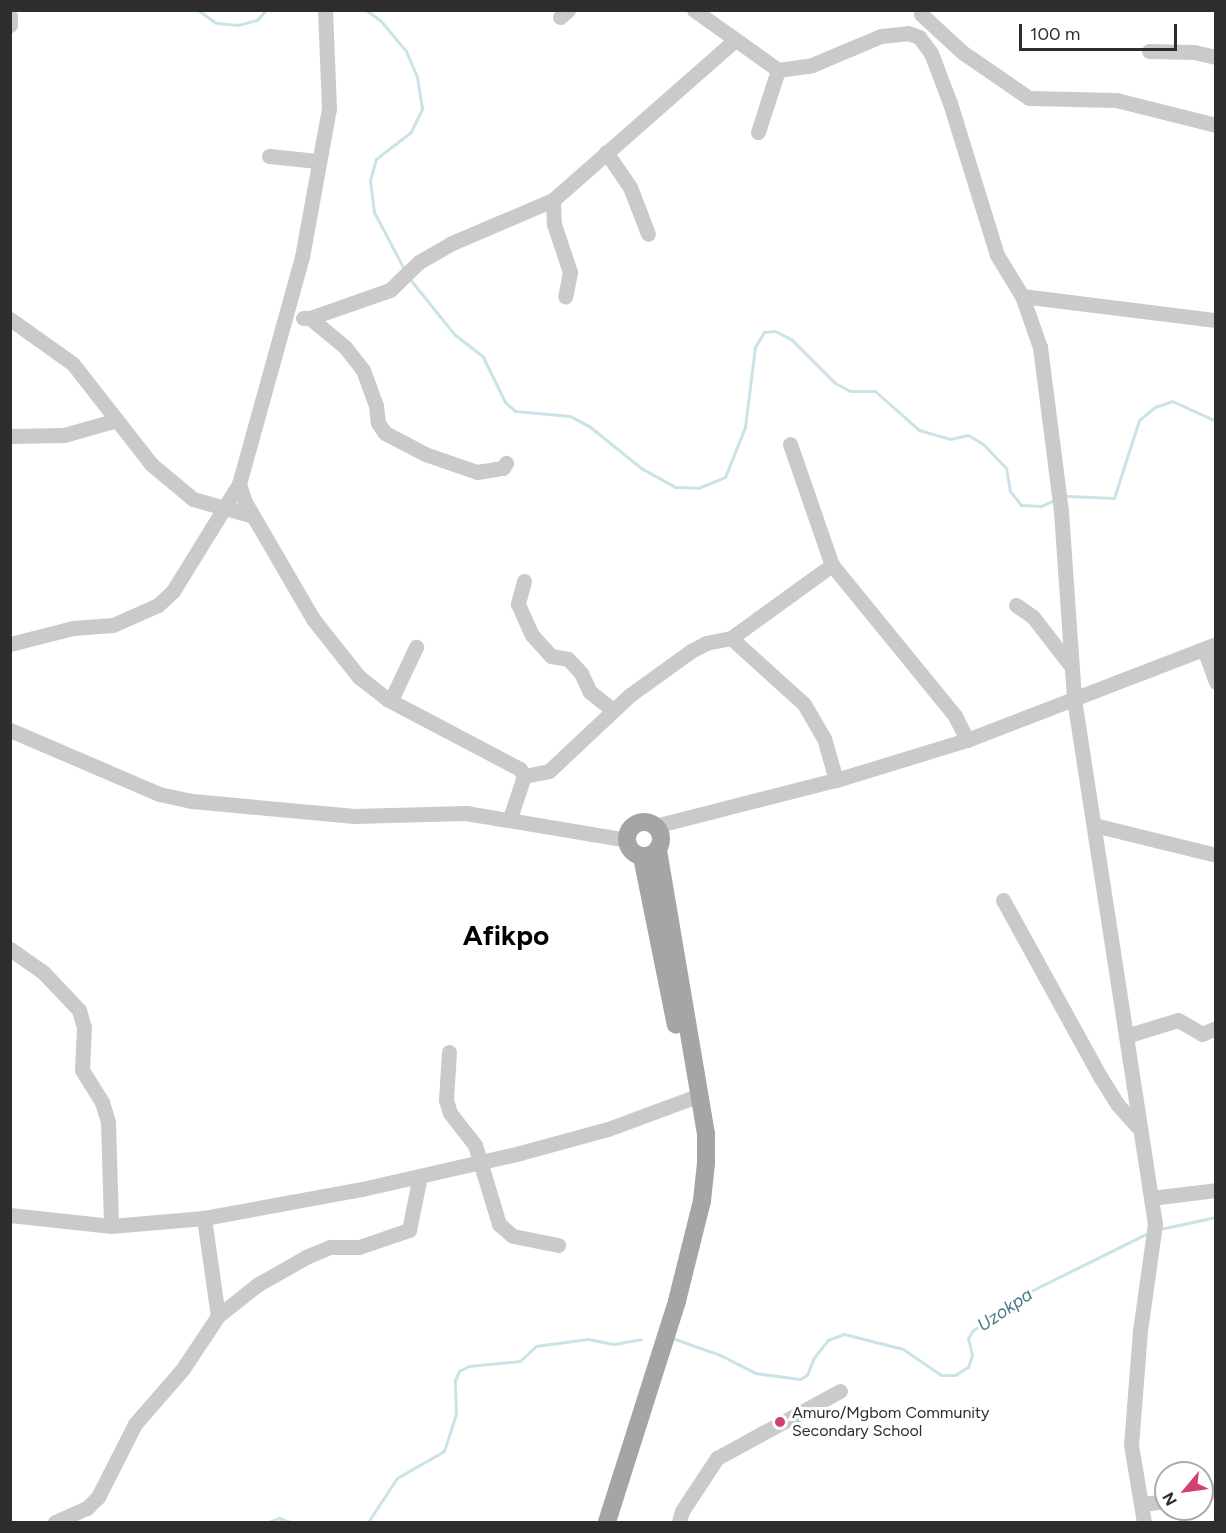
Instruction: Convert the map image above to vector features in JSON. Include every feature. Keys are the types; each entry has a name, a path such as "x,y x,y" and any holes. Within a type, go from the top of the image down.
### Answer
{"main road":[{"path":"607,1522 677,1301 702,1201 706,1134 695,1096 650,853 661,838 655,826 642,822 635,825 627,840 633,852 650,853"},
{"path":"595,1522 684,1240 698,1162 695,1096"}],"street":[{"path":"10,644 73,628 113,625 147,613 173,591 220,509 239,484 302,257 329,109 325,10"},
{"path":"694,10 734,41 778,70 812,65 881,36 908,33 919,37 932,53 998,255 1022,296 1040,347 1061,512 1074,699 1155,1230 1140,1331 1131,1445 1144,1522"},
{"path":"919,37 921,12"},
{"path":"921,12 962,52 1029,98 1116,100 1215,125"},
{"path":"10,16 10,25"},
{"path":"285,321 310,318 390,290 412,269 452,243 553,200 734,41"},
{"path":"1149,51 1194,52 1215,57"},
{"path":"758,132 778,70"},
{"path":"606,152 630,187 648,234"},
{"path":"269,156 318,161"},
{"path":"553,200 554,224 570,272 565,297"},
{"path":"1022,296 1215,320"},
{"path":"310,318 345,347 363,370 376,405 378,423 385,433 425,454 477,472 503,468 506,463"},
{"path":"10,319 73,364 151,464 193,499 220,509 253,516"},
{"path":"10,436 64,435 117,420"},
{"path":"790,444 832,565 955,716 966,740"},
{"path":"239,484 253,516 313,619 339,655 359,677 391,700 511,761 524,776"},
{"path":"524,776 549,771 613,710 691,651 706,643 731,638 832,565"},
{"path":"524,581 518,604 532,635 551,656 568,659 581,673 590,692 613,710"},
{"path":"1016,605 1033,617 1071,666"},
{"path":"731,638 804,704 824,738 836,780"},
{"path":"655,826 836,780 966,740 1210,646 1215,682"},
{"path":"391,700 416,647"},
{"path":"10,730 159,794 192,801 354,816 406,812 510,818 627,840"},
{"path":"510,818 524,776"},
{"path":"1094,825 1215,855"},
{"path":"1003,900 1101,1078 1118,1105 1138,1127"},
{"path":"10,949 42,971 79,1010 84,1027 82,1070 99,1096 108,1122 111,1226"},
{"path":"1126,1036 1178,1020 1202,1034 1215,1028"},
{"path":"449,1052 446,1100 450,1113 471,1135 493,1211 504,1232 558,1245"},
{"path":"10,1215 111,1226 204,1218 480,1162 608,1129 695,1096"},
{"path":"55,1522 87,1508 98,1497 135,1425 182,1370 218,1316 257,1285 306,1257 330,1247 359,1247 409,1230 420,1176"},
{"path":"1151,1198 1215,1190"},
{"path":"204,1218 218,1316"},
{"path":"679,1522 682,1511 717,1458 840,1391"},
{"path":"1142,1504 1154,1502"}],"waterway":[{"path":"198,10 216,23 238,25 257,20 266,10"},
{"path":"366,10 380,20 406,51 417,77 422,109 411,132 376,159 370,180 374,212 404,269"},
{"path":"409,278 454,334 483,357 505,402 515,411 570,416 589,426 641,468 675,487 698,488 725,477 745,427 755,347 764,332 775,331 791,339 835,383 850,391 875,391 919,430 950,439 968,435 983,444 1006,468 1010,491 1021,505 1041,506 1052,501"},
{"path":"1067,496 1114,498 1139,420 1155,407 1172,401 1216,421"},
{"name":"Uzokpa","path":"1160,1229 1216,1217"},
{"name":"Uzokpa","path":"675,1339 720,1355 755,1373 800,1379 807,1375 813,1359 828,1340 844,1334 903,1349 941,1375 955,1375 968,1367 972,1355 968,1338 973,1330 1015,1306 1033,1290 1148,1233"},
{"path":"368,1522 397,1478 444,1451 456,1415 455,1380 459,1371 469,1366 520,1361 536,1346 588,1339 614,1344 641,1339"},
{"path":"269,1522 279,1518 290,1522"}],"place":[{"name":"Amuro/Mgbom Community Secondary School","path":"780,1422"}],"district":[{"name":"Afikpo","path":"506,935"}]}
